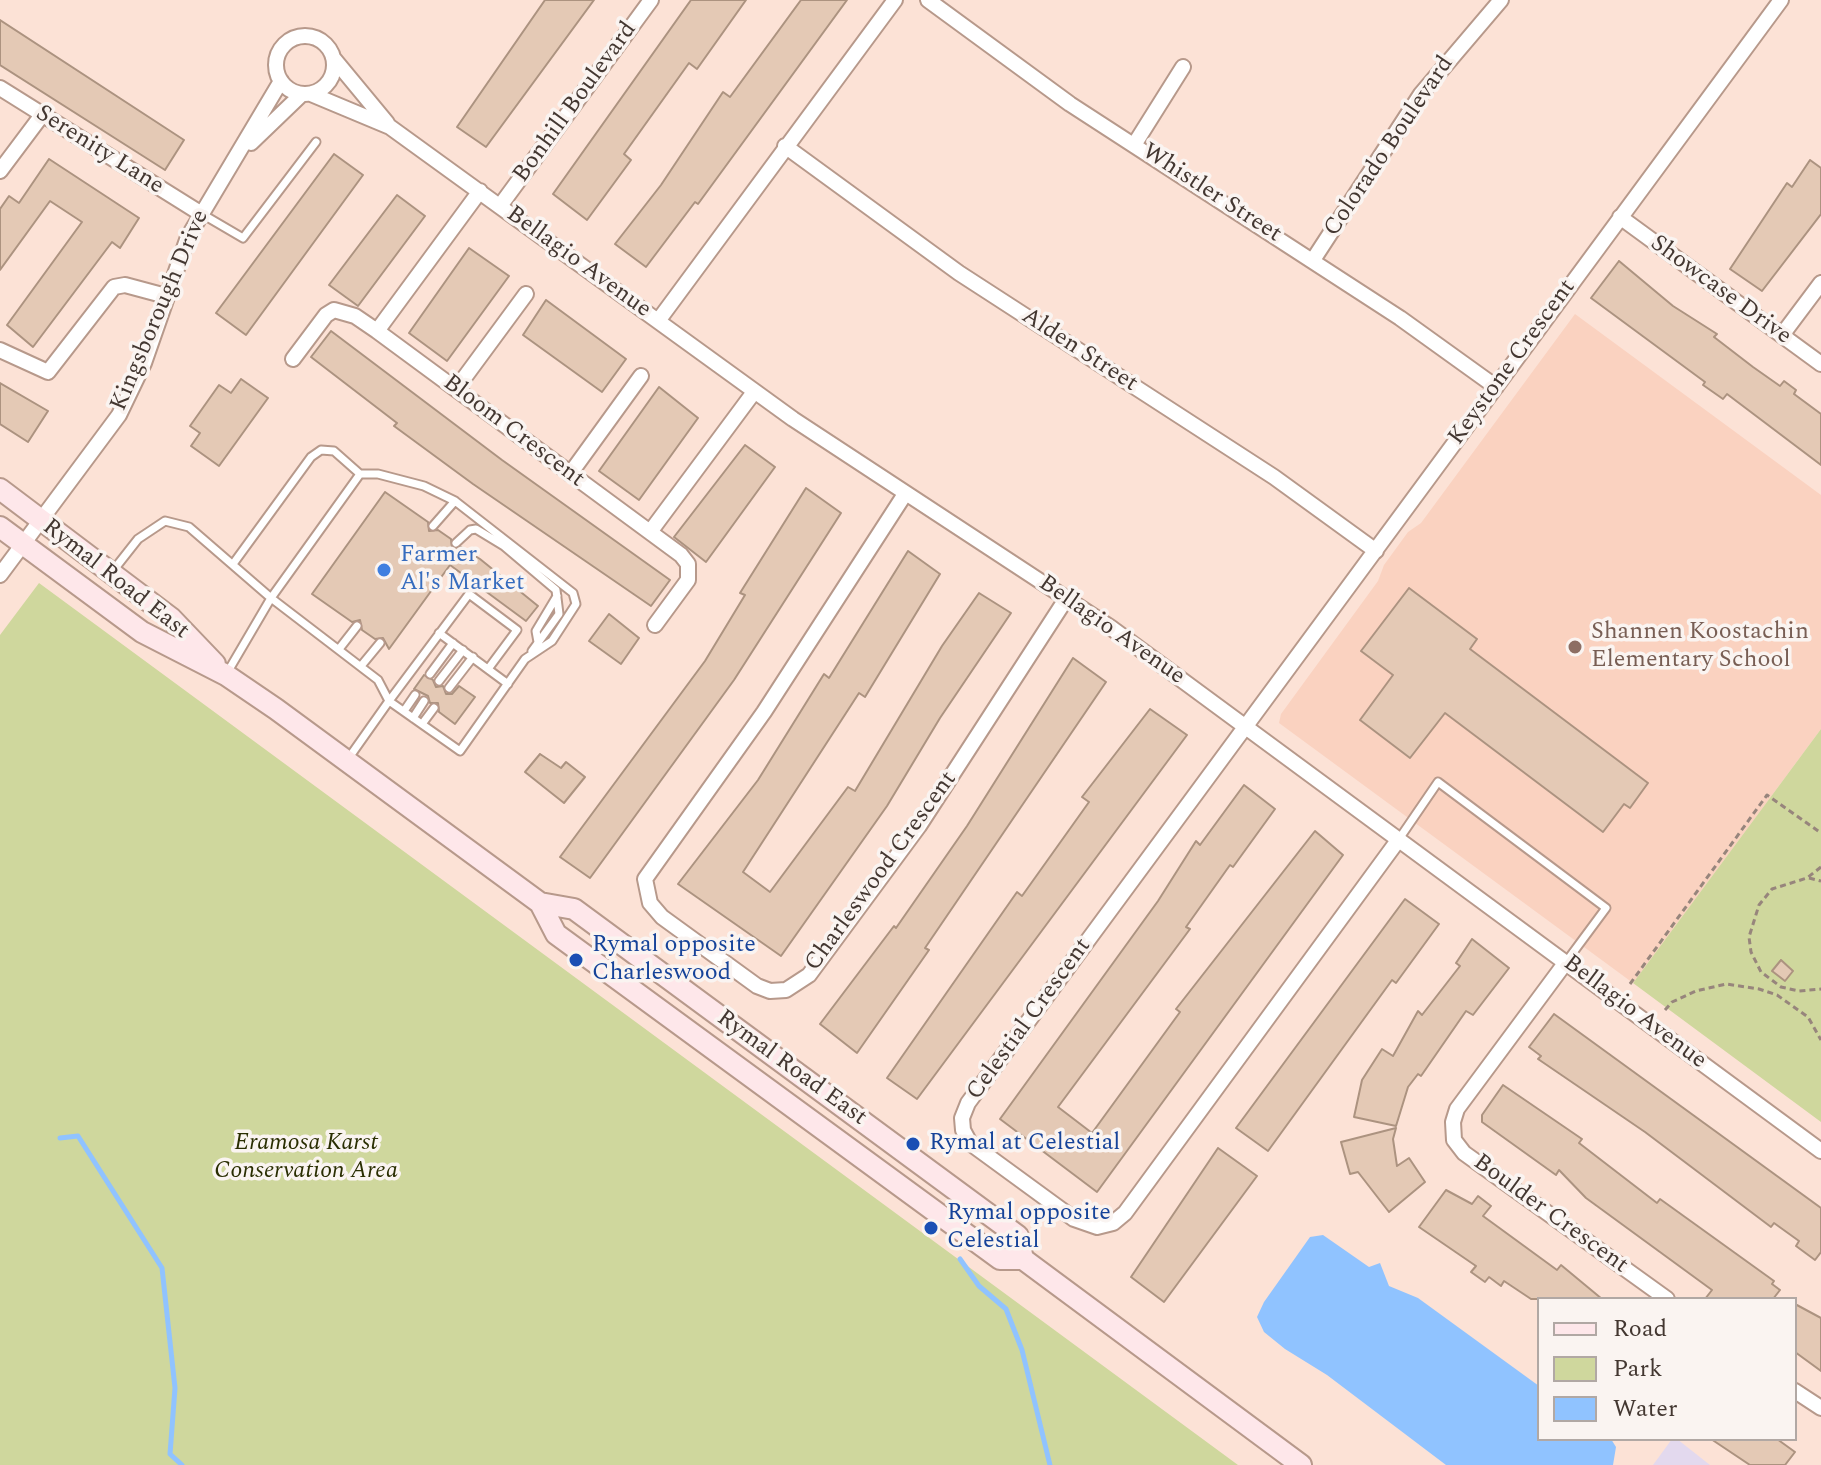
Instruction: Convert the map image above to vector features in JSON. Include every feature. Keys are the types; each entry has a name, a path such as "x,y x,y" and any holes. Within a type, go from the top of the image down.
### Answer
{"main road":[{"name":"Rymal Road East","path":"0,489 171,618 226,675"},
{"name":"Rymal Road East","path":"0,527 142,632 226,675 347,760 540,903 556,934 568,943 1000,1259 1023,1259 1301,1465"},
{"name":"Rymal Road East","path":"540,903 574,909 967,1198 1018,1236 1023,1259"}],"street":[{"name":"Bonhill Boulevard","path":"500,206 651,0"},
{"path":"658,321 895,0"},
{"name":"Whistler Street","path":"928,0 1070,104 1313,260 1496,387"},
{"name":"Colorado Boulevard","path":"1313,260 1421,94 1501,0"},
{"name":"Keystone Crescent","path":"1245,726 1781,0"},
{"path":"299,36 325,43 334,59 332,77 327,85 307,94 281,81 276,63 283,46 299,36"},
{"name":"Bellagio Avenue","path":"334,59 390,127"},
{"path":"1134,145 1183,67"},
{"name":"Kingsborough Drive","path":"0,575 119,415 144,363 166,296 200,213 281,81"},
{"name":"Serenity Lane","path":"0,88 200,213"},
{"name":"Bellagio Avenue","path":"307,94 390,127 754,392 1066,599 1245,726 1821,1151"},
{"name":"Kingsborough Drive","path":"239,154 307,94"},
{"path":"0,171 42,115"},
{"name":"Alden Street","path":"785,146 959,273 1274,477 1376,551"},
{"path":"377,331 480,191"},
{"name":"Showcase Drive","path":"1620,217 1821,364"},
{"path":"1782,335 1821,283"},
{"path":"0,350 48,372 114,287 125,285 166,296"},
{"path":"456,389 526,294"},
{"name":"Bloom Crescent","path":"293,359 326,315 334,310 355,316 456,389 681,555 690,572 655,625"},
{"path":"570,474 641,376"},
{"path":"650,532 754,392"},
{"name":"Charleswood Crescent","path":"905,494 764,712 645,879 650,903 662,917 757,986 770,991 786,990 809,975 919,826 1066,599"},
{"name":"Celestial Crescent","path":"1245,726 968,1103 962,1118 963,1130 970,1143 1074,1219 1097,1227 1113,1223 1125,1213 1399,839"},
{"name":"Boulder Crescent","path":"1566,962 1457,1109 1453,1122 1454,1140 1464,1153 1664,1297"},
{"path":"1797,1392 1821,1408"}],"lane":[{"path":"200,213 243,238 316,142"},
{"path":"233,564 311,457 321,450 334,451 360,474 378,474 424,486 455,501 573,593 576,604 552,641 525,659"},
{"path":"226,675 271,598 360,474"},
{"path":"433,526 455,501"},
{"path":"111,573 138,539 165,521 189,527 271,598 378,680 389,701 460,751 559,614 557,596 504,546 476,529 470,530 456,543"},
{"path":"347,760 469,594 517,630 488,669"},
{"path":"339,649 357,626"},
{"path":"439,633 508,684"},
{"path":"361,666 380,643"},
{"path":"430,674 453,643"},
{"path":"439,681 463,650"},
{"path":"449,688 473,657"},
{"path":"404,711 415,695"},
{"path":"413,718 424,701"},
{"path":"422,724 434,708"},
{"path":"1399,839 1438,782 1606,908 1566,962"}],"path":[{"path":"1630,984 1767,795 1821,833"},
{"path":"1821,867 1807,878 1772,889 1751,922 1751,952 1761,972 1781,987 1799,991 1821,989"},
{"path":"1807,878 1821,881"},
{"path":"1665,1010 1672,1002 1696,991 1726,984 1777,995 1808,1017 1821,1040"},
{"path":"1777,995 1781,987"}],"shaded area":[{"name":"Shannen Koostachin Elementary School","path":"1575,314 1821,495 1821,729 1633,983 1279,723 1281,714 1378,581 1384,565 1408,532 1421,523"},
{"path":"1671,1441 1680,1441 1710,1465 1653,1465"}],"green space":[{"name":"Eramosa Karst Conservation Area","path":"39,583 1238,1465 0,1465 0,635"},
{"path":"1821,729 1821,1122 1633,983"}],"water":[{"path":"1323,1235 1369,1267 1380,1263 1389,1286 1418,1298 1537,1385 1537,1441 1612,1441 1616,1447 1613,1465 1446,1465 1327,1375 1285,1349 1264,1332 1257,1317 1264,1302 1310,1237"}],"building":[{"path":"545,0 594,0 486,147 457,127"},
{"path":"691,0 746,0 697,69 689,63 624,154 631,160 587,220 553,194"},
{"path":"801,0 847,0 698,204 695,202 646,267 615,244 661,185 723,92 730,97"},
{"path":"0,20 184,140 165,170 0,65"},
{"path":"334,154 363,175 246,335 216,313"},
{"path":"49,159 139,218 120,248 112,242 33,347 7,325 82,222 50,201 0,270 0,209 9,196 19,203"},
{"path":"1810,160 1821,168 1821,214 1762,291 1730,269 1787,183 1792,187"},
{"path":"397,195 425,216 358,306 329,285"},
{"path":"469,248 509,276 447,361 409,333"},
{"path":"1619,261 1673,306 1717,334 1714,337 1753,367 1780,386 1784,381 1796,390 1794,394 1821,414 1821,465 1727,394 1723,399 1703,385 1705,382 1591,298"},
{"path":"546,300 626,359 602,392 523,335"},
{"path":"331,331 502,460 670,580 651,606 473,484 394,426 397,423 311,357"},
{"path":"241,379 268,398 219,466 191,446 200,433 190,426 219,385 231,393"},
{"path":"0,383 48,411 28,442 0,424"},
{"path":"659,387 698,418 639,500 599,471"},
{"path":"745,445 775,467 706,562 674,537"},
{"path":"806,488 841,513 734,680 590,878 560,857 705,661 745,595 740,593"},
{"path":"385,492 428,522 429,531 438,530 451,539 452,548 461,547 480,559 538,606 526,621 450,565 389,649 383,638 375,639 362,630 360,620 352,622 312,594"},
{"path":"908,551 940,574 865,697 859,693 743,872 770,892 848,787 855,791 942,646 979,593 1011,613 940,718 887,806 781,956 678,884 758,780 824,674 829,678"},
{"path":"1409,588 1477,639 1470,649 1648,783 1630,808 1624,804 1603,832 1445,713 1410,758 1360,720 1393,675 1361,651"},
{"path":"609,614 639,638 621,664 589,641"},
{"path":"1073,658 1106,682 857,1053 820,1024 894,926 896,928 967,826"},
{"path":"424,675 433,680 436,687 443,686 446,694 452,694 459,686 475,697 455,724 439,712 438,703 430,703 428,696 414,689"},
{"path":"1150,709 1187,735 917,1099 887,1078 1017,892 1022,896 1089,802 1082,797"},
{"path":"540,754 561,768 566,762 585,777 564,803 525,772"},
{"path":"1244,785 1275,809 1233,867 1230,865 1186,927 1190,929 1058,1107 1092,1133 1180,1012 1176,1009 1315,831 1343,855 1097,1192 1000,1119 1158,901 1196,841 1200,845"},
{"path":"1405,899 1439,924 1396,983 1392,980 1268,1151 1236,1128"},
{"path":"1472,939 1509,968 1473,1015 1466,1011 1421,1076 1418,1074 1408,1087 1396,1126 1354,1117 1362,1080 1382,1049 1393,1056 1418,1011 1422,1015 1460,966 1456,963"},
{"path":"1781,960 1793,971 1785,981 1772,971"},
{"path":"1554,1014 1821,1208 1821,1252 1815,1260 1796,1246 1799,1241 1774,1223 1771,1227 1645,1132 1538,1059 1541,1056 1529,1047"},
{"path":"1503,1085 1582,1139 1579,1143 1657,1203 1660,1199 1774,1281 1772,1284 1780,1290 1775,1297 1707,1297 1712,1290 1586,1198 1559,1170 1556,1175 1482,1122 1482,1115"},
{"path":"1396,1128 1393,1139 1397,1166 1409,1158 1425,1182 1389,1212 1358,1172 1350,1174 1341,1142"},
{"path":"1218,1148 1257,1176 1164,1302 1131,1277"},
{"path":"1446,1190 1472,1204 1478,1196 1491,1206 1483,1216 1557,1270 1561,1265 1600,1297 1531,1299 1504,1281 1501,1286 1489,1277 1485,1282 1471,1272 1476,1266 1419,1227"},
{"path":"1797,1305 1821,1318 1821,1371 1797,1353"},
{"path":"1714,1441 1780,1441 1795,1452 1785,1465 1750,1465"}],"waterway":[{"path":"60,1138 78,1136 162,1268 175,1388 170,1454 182,1465"},
{"path":"960,1259 979,1286 1006,1309 1022,1350 1050,1465"}],"place":[{"name":"Farmer Al's Market","path":"384,570"},
{"name":"Shannen Koostachin Elementary School","path":"1575,647"},
{"name":"Rymal opposite Charleswood","path":"576,960"},
{"name":"Rymal at Celestial","path":"913,1144"},
{"name":"Rymal opposite Celestial","path":"931,1228"}]}
